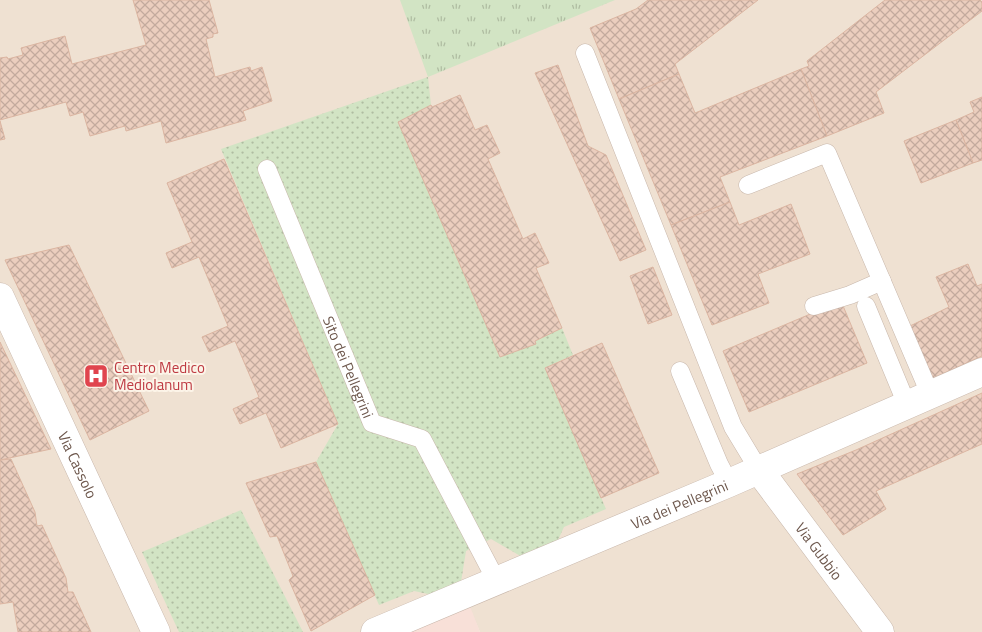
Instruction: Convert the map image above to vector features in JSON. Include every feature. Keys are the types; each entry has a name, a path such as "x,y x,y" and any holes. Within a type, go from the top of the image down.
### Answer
{"street":[{"name":"Via Cassolo","path":"0,297 156,632"},
{"name":"Via dei Pellegrini","path":"375,632 729,483 982,372"},
{"name":"Via Gubbio","path":"759,470 880,632"}],"lane":[{"path":"585,53 733,427 759,470"},
{"path":"748,185 826,153 882,281 918,400"},
{"name":"Sito dei Pellegrini","path":"267,169 372,423 422,439 496,580"},
{"path":"814,306 850,295 882,281"},
{"path":"866,306 918,400"},
{"path":"680,371 729,483"}],"shaded area":[{"path":"0,0 982,0 982,632 480,632 465,597 383,632 0,632"},
{"path":"466,596 480,632 383,632"}],"green space":[{"path":"400,0 615,0 428,77"},
{"path":"428,77 431,105 399,122 535,341 562,328 573,355 545,368 606,509 564,527 558,540 522,557 491,539 466,551 461,582 433,595 414,591 379,605 316,462 338,424 221,149"},
{"path":"241,510 303,632 179,632 142,552"}],"building":[{"path":"133,0 209,0 218,33 206,39 215,77 250,67 251,71 262,67 272,101 243,111 246,120 166,143 161,121 126,131 125,126 90,136 83,112 70,116 66,102 0,120 0,58 7,57 8,59 23,55 21,48 65,36 72,64 146,45"},
{"path":"648,0 758,0 675,64 679,74 619,99 590,28 636,9"},
{"path":"885,0 980,0 982,2 982,11 876,92 884,113 827,136 801,69 809,66 807,61"},
{"path":"558,65 588,146 606,155 646,250 620,261 535,73"},
{"path":"801,69 827,136 720,177 730,202 671,225 619,99 679,74 695,113"},
{"path":"460,95 475,130 487,125 500,153 488,159 523,239 535,233 549,263 536,268 562,328 535,341 536,344 500,357 398,122 431,105 432,107"},
{"path":"982,97 982,160 973,163 956,120 974,112 970,102"},
{"path":"956,120 973,163 921,183 904,141"},
{"path":"0,121 5,139 0,140"},
{"path":"224,159 338,424 281,448 266,413 240,424 233,409 259,397 235,341 209,352 202,337 228,326 199,257 172,268 166,253 192,242 167,183"},
{"path":"730,202 739,225 791,204 810,254 758,274 769,303 712,325 671,225"},
{"name":"Centro Medico Mediolanum","path":"69,245 149,411 90,440 5,260"},
{"path":"968,264 977,286 982,284 982,356 931,379 910,326 949,307 936,277"},
{"path":"653,267 672,315 648,324 630,276"},
{"path":"841,301 867,363 749,412 723,351"},
{"path":"0,342 51,449 0,460"},
{"path":"602,343 659,473 601,498 545,368"},
{"path":"982,393 982,444 876,491 886,509 843,535 797,474 856,450"},
{"path":"11,459 35,512 37,526 42,525 66,578 68,592 73,592 91,632 18,632 13,602 0,604 0,460"},
{"path":"316,462 375,595 311,631 289,580 293,576 277,536 270,537 246,483"}],"place":[{"name":"Centro Medico Mediolanum","path":"96,376"}]}
